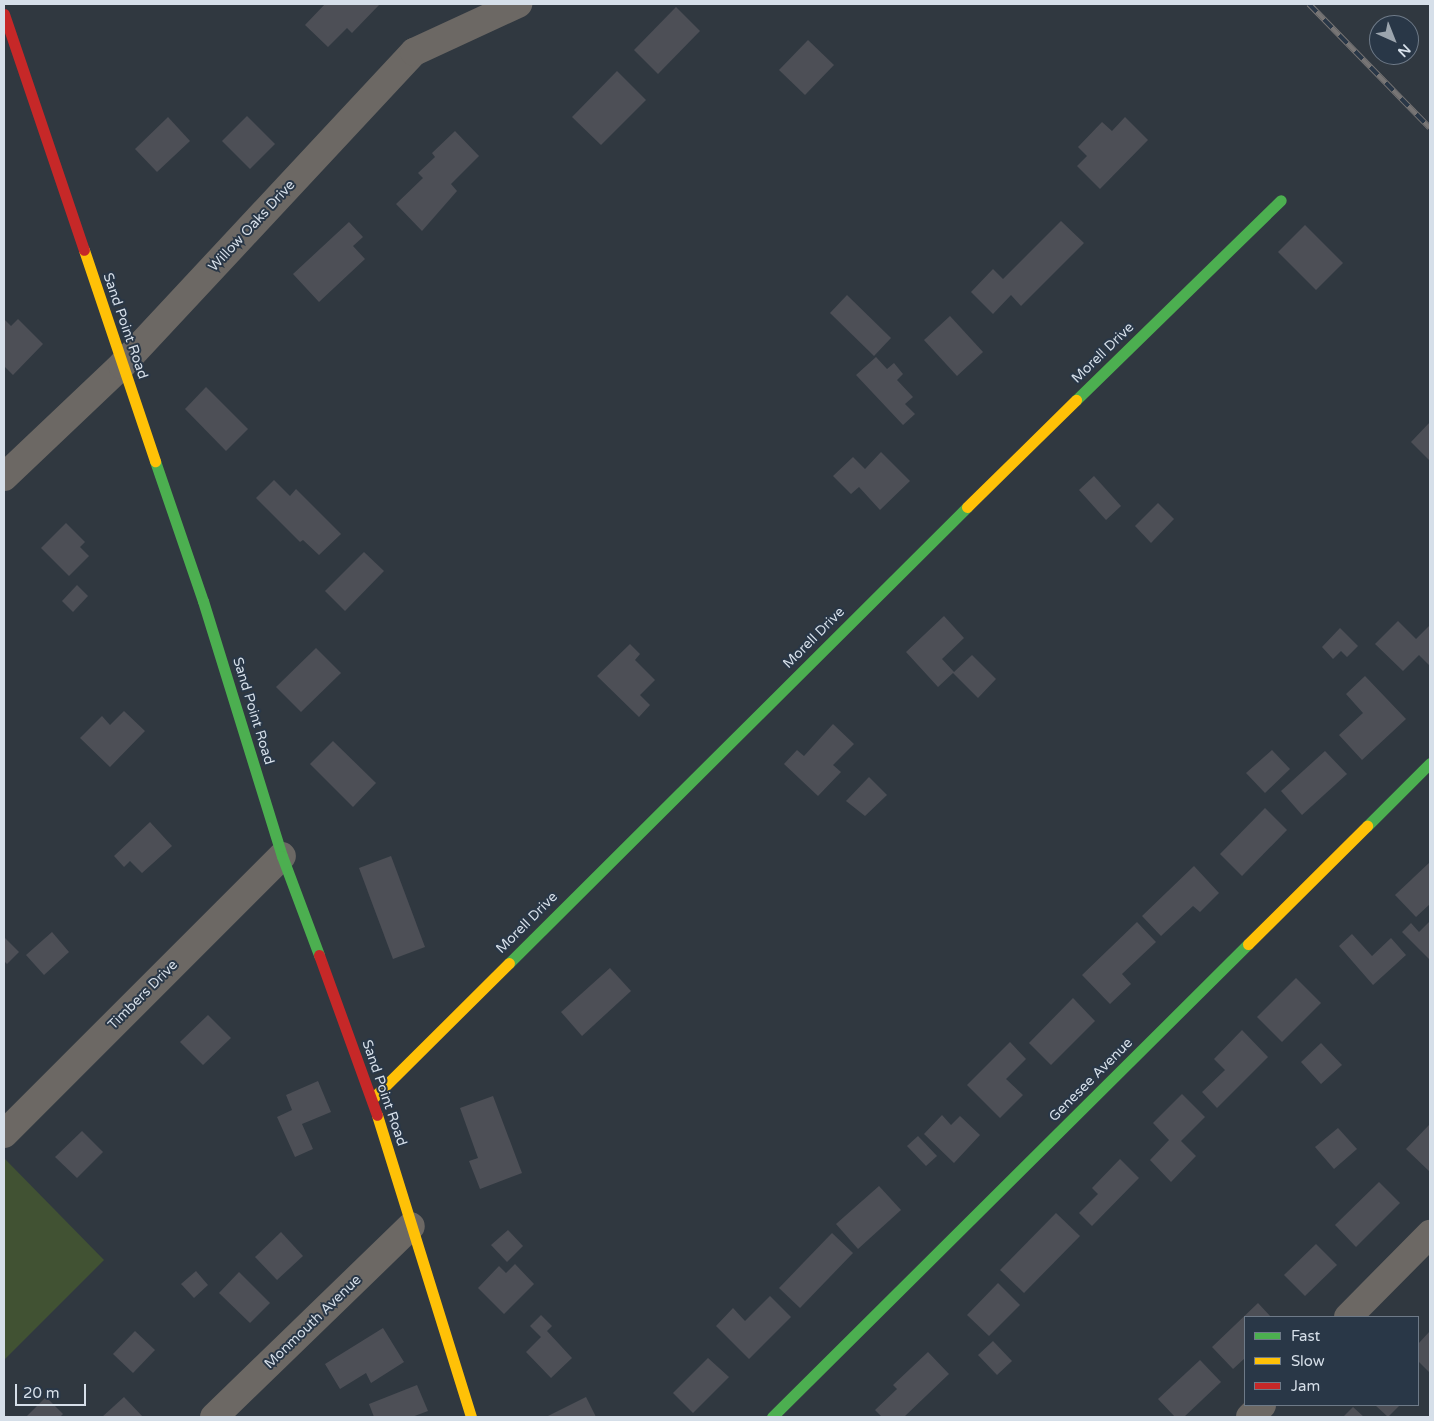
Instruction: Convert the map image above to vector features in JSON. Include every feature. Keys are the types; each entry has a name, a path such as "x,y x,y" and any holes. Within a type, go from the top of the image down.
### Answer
{"street":[{"name":"Willow Oaks Drive","path":"4,477 122,366 414,52 518,4"},
{"name":"Sand Point Road","path":"4,14 203,600 282,856 372,1099 471,1417"},
{"name":"Morell Drive","path":"372,1099 1035,440 1281,200"},
{"name":"Genesee Avenue","path":"772,1417 1430,763"},
{"name":"Timbers Drive","path":"4,1134 282,856"},
{"name":"Monmouth Avenue","path":"214,1417 412,1226"},
{"path":"1349,1316 1430,1234"},
{"path":"1250,1417 1261,1406"}],"green space":[{"path":"4,1158 104,1260 4,1360"}],"building":[{"path":"325,4 380,4 352,33 347,28 328,47 305,25"},
{"path":"676,7 700,31 658,74 634,50"},
{"path":"808,40 834,65 805,95 779,70"},
{"path":"617,71 646,100 601,145 572,117"},
{"path":"247,116 275,144 250,169 222,141"},
{"path":"168,117 190,141 157,172 135,149"},
{"path":"1125,117 1148,140 1100,189 1077,166 1087,156 1078,147 1102,122 1112,131"},
{"path":"455,131 479,156 451,184 457,191 422,231 396,204 423,178 418,173 435,157 432,153"},
{"path":"1061,221 1084,243 1021,306 1011,295 993,314 971,292 993,269 1003,279"},
{"path":"349,222 363,237 353,246 365,259 319,302 293,274"},
{"path":"1305,225 1343,263 1316,290 1278,252"},
{"path":"847,295 891,338 874,356 830,313"},
{"path":"950,316 983,352 957,376 924,340"},
{"path":"4,319 11,326 18,319 43,344 13,375 4,366"},
{"path":"876,357 887,369 894,363 903,374 897,380 913,397 905,404 915,414 903,425 856,375"},
{"path":"206,387 248,429 226,451 185,409"},
{"path":"1430,422 1430,461 1411,442"},
{"path":"881,452 910,481 880,510 859,487 851,494 833,476 853,457 865,469"},
{"path":"1094,476 1121,506 1106,520 1079,490"},
{"path":"274,480 290,496 296,489 341,534 319,555 303,540 300,542 256,498"},
{"path":"1158,503 1174,519 1151,543 1135,526"},
{"path":"66,523 85,542 80,547 89,556 69,576 41,548"},
{"path":"364,552 384,571 345,611 325,591"},
{"path":"77,585 88,596 73,612 62,601"},
{"path":"944,616 964,638 942,659 954,672 972,655 996,679 978,698 953,673 938,687 906,652"},
{"path":"1398,621 1416,639 1430,625 1430,666 1419,655 1403,671 1375,644"},
{"path":"1340,628 1358,646 1347,657 1341,651 1333,659 1322,647"},
{"path":"630,644 640,654 635,660 655,680 640,695 650,705 639,717 597,676"},
{"path":"316,648 341,673 301,712 276,687"},
{"path":"1365,676 1406,719 1362,760 1339,735 1363,713 1346,694"},
{"path":"124,711 145,731 110,767 80,738 102,716 110,725"},
{"path":"833,724 854,744 833,765 841,772 818,796 784,764 797,750 804,756"},
{"path":"333,741 376,783 353,807 310,764"},
{"path":"1272,750 1290,769 1265,793 1246,773"},
{"path":"1325,751 1347,774 1302,815 1281,791"},
{"path":"869,777 887,795 865,816 846,801"},
{"path":"1265,808 1287,830 1242,876 1220,854"},
{"path":"150,822 172,846 142,873 130,861 124,867 114,856"},
{"path":"391,856 425,947 393,959 359,868"},
{"path":"1430,862 1430,904 1416,917 1395,895"},
{"path":"1194,866 1219,893 1200,912 1193,906 1161,936 1142,916"},
{"path":"1430,921 1430,960 1402,932 1411,923 1419,932"},
{"path":"1137,922 1156,942 1122,974 1131,984 1110,1004 1082,975"},
{"path":"52,932 69,952 44,975 26,955"},
{"path":"1352,934 1372,956 1391,938 1406,955 1373,985 1339,946"},
{"path":"4,937 19,952 7,964 4,961"},
{"path":"610,968 631,991 582,1036 561,1012"},
{"path":"1296,978 1321,1003 1282,1042 1257,1017"},
{"path":"1073,998 1095,1021 1051,1065 1029,1043"},
{"path":"208,1015 231,1038 203,1065 180,1042"},
{"path":"1242,1030 1268,1057 1217,1108 1202,1092 1225,1070 1214,1059"},
{"path":"1010,1042 1026,1059 1006,1079 1023,1095 1000,1118 967,1085"},
{"path":"1321,1043 1342,1065 1321,1084 1301,1062"},
{"path":"318,1081 331,1112 302,1124 313,1149 295,1157 277,1117 292,1110 286,1095"},
{"path":"1182,1094 1205,1117 1181,1141 1196,1156 1171,1182 1150,1160 1169,1140 1153,1123"},
{"path":"493,1096 522,1173 480,1189 469,1161 478,1158 460,1108"},
{"path":"942,1115 951,1125 960,1116 980,1135 954,1163 924,1134"},
{"path":"1430,1124 1430,1172 1406,1149"},
{"path":"1338,1128 1357,1149 1334,1169 1315,1147"},
{"path":"82,1131 103,1152 77,1178 55,1157"},
{"path":"918,1136 937,1156 926,1166 907,1146"},
{"path":"1120,1159 1139,1178 1092,1226 1079,1213 1098,1194 1092,1188"},
{"path":"1379,1182 1400,1203 1356,1247 1335,1225"},
{"path":"879,1186 901,1210 858,1249 836,1224"},
{"path":"1056,1213 1080,1236 1024,1293 1000,1270"},
{"path":"508,1230 523,1246 507,1262 491,1245"},
{"path":"281,1232 303,1256 277,1280 255,1257"},
{"path":"832,1233 853,1253 800,1308 779,1288"},
{"path":"1316,1244 1337,1265 1305,1296 1284,1275"},
{"path":"515,1264 534,1284 504,1314 478,1288 499,1266 506,1273"},
{"path":"196,1271 208,1285 194,1298 181,1284"},
{"path":"239,1272 270,1303 250,1323 219,1293"},
{"path":"998,1283 1020,1305 989,1336 967,1315"},
{"path":"770,1296 791,1317 749,1359 716,1326 733,1308 745,1321"},
{"path":"1258,1303 1270,1316 1244,1316"},
{"path":"541,1315 552,1326 547,1331 572,1358 551,1378 526,1352 541,1337 530,1326"},
{"path":"1244,1316 1244,1359 1233,1369 1212,1347"},
{"path":"383,1328 404,1362 371,1383 366,1373 340,1389 325,1364"},
{"path":"135,1331 155,1350 133,1373 113,1354"},
{"path":"1430,1331 1430,1373 1419,1362 1419,1343"},
{"path":"993,1341 1012,1361 997,1375 978,1355"},
{"path":"928,1352 949,1374 904,1417 882,1417 875,1410 897,1389 893,1385"},
{"path":"708,1358 729,1377 693,1413 673,1393"},
{"path":"1200,1360 1221,1382 1184,1417 1175,1417 1158,1399"},
{"path":"417,1385 428,1411 412,1417 374,1417 369,1404"},
{"path":"46,1397 63,1414 60,1417 26,1417"},
{"path":"124,1397 143,1417 102,1417"},
{"path":"586,1397 596,1417 546,1417"},
{"path":"1376,1406 1399,1406 1388,1417"},
{"path":"1353,1407 1364,1417 1343,1417"}],"railway":[{"path":"1309,4 1430,128"}],"traffic: fast":[{"path":"1076,400 1281,200"},
{"path":"155,461 203,601 282,856 319,955"},
{"path":"509,963 967,507"},
{"path":"1367,826 1430,763"},
{"path":"772,1417 1248,944"}],"traffic: slow":[{"path":"84,250 155,461"},
{"path":"967,507 1076,400"},
{"path":"1248,944 1367,826"},
{"path":"372,1099 509,963"},
{"path":"377,1115 471,1417"}],"traffic: jam":[{"path":"4,14 84,250"},
{"path":"319,955 377,1115"}]}
